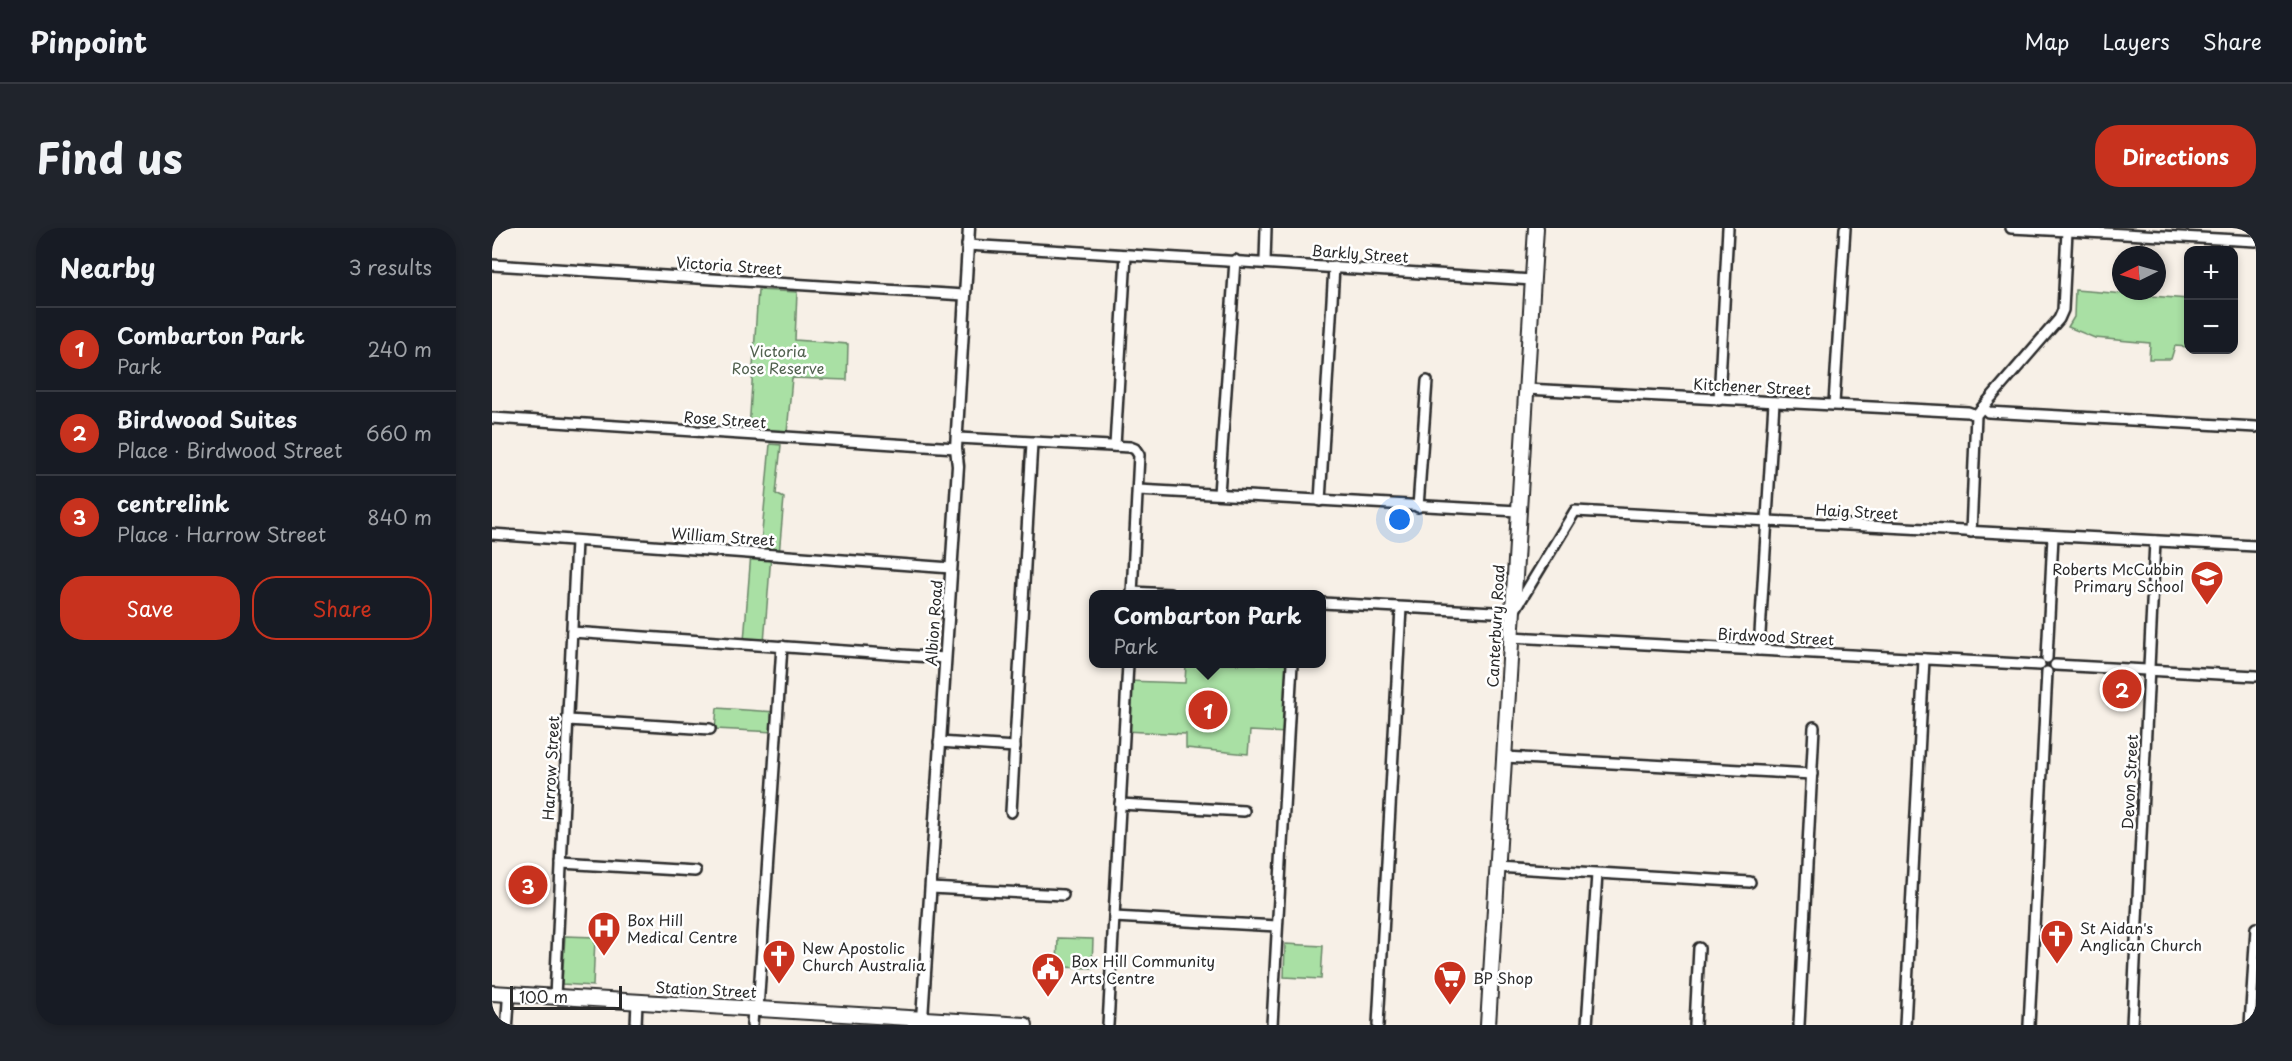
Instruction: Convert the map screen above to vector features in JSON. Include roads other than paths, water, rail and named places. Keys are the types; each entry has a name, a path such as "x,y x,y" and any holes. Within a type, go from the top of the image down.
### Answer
{"main road":[{"name":"Canterbury Road","path":"1488,1025 1536,228"},
{"name":"Station Street","path":"492,993 755,1009 870,1020 922,1019 1025,1025"}],"street":[{"name":"Albion Road","path":"922,1019 958,466 957,443 969,228"},
{"path":"1264,262 1266,228"},
{"path":"1719,400 1728,228"},
{"path":"1834,404 1845,228"},
{"path":"2011,228 2256,241"},
{"path":"1971,532 1976,415 2059,319 2063,310 2067,231"},
{"name":"Barkly Street","path":"968,245 1534,280"},
{"path":"1115,446 1126,255"},
{"path":"1219,494 1235,260"},
{"name":"Victoria Street","path":"492,266 964,295"},
{"path":"1320,501 1334,267"},
{"path":"1418,507 1427,381"},
{"name":"Kitchener Street","path":"1526,389 1834,404 1968,412 1976,415"},
{"path":"1759,650 1774,402"},
{"path":"1983,407 1988,412 2256,427"},
{"name":"Rose Street","path":"492,418 957,443 1115,446 1136,449 1139,455 1138,490"},
{"path":"1011,812 1032,443"},
{"path":"1132,590 1138,490 1518,511"},
{"name":"Haig Street","path":"1513,613 1575,511 2256,546"},
{"name":"William Street","path":"492,534 951,568"},
{"path":"2029,1025 2053,536"},
{"name":"Harrow Street","path":"555,997 576,541"},
{"name":"Devon Street","path":"2132,1025 2155,541"},
{"path":"1326,603 1513,613"},
{"path":"1378,1025 1401,608"},
{"path":"572,632 945,658"},
{"name":"Birdwood Street","path":"1511,637 2256,676"},
{"path":"752,1025 782,646"},
{"path":"1905,1025 1924,659"},
{"path":"1108,1025 1128,668"},
{"path":"1272,1025 1292,668"},
{"path":"568,720 710,729"},
{"path":"1799,1025 1814,727"},
{"path":"939,742 1015,747"},
{"path":"1504,757 1812,774"},
{"path":"1120,804 1244,811"},
{"path":"561,863 695,871"},
{"path":"1497,867 1750,882"},
{"path":"1587,1025 1597,874"},
{"path":"931,888 1063,895"},
{"path":"1114,917 1277,926"},
{"path":"2250,1025 2256,928"},
{"path":"1695,1025 1700,948"},
{"path":"507,1025 509,994"},
{"path":"636,1025 637,1002"}],"place":[{"name":"Roberts McCubbin Primary School","path":"2207,606"},
{"name":"Birdwood Suites","path":"2122,689"},
{"name":"Combarton Park","path":"1208,710"},
{"name":"centrelink","path":"528,885"},
{"name":"Box Hill Medical Centre","path":"604,957"},
{"name":"St Aidan's Anglican Church","path":"2057,965"},
{"name":"New Apostolic Church Australia","path":"779,985"},
{"name":"Box Hill Community Arts Centre","path":"1048,998"},
{"name":"BP Shop","path":"1450,1006"}],"park label":[{"name":"Victoria Rose Reserve","path":"778,358"}]}
